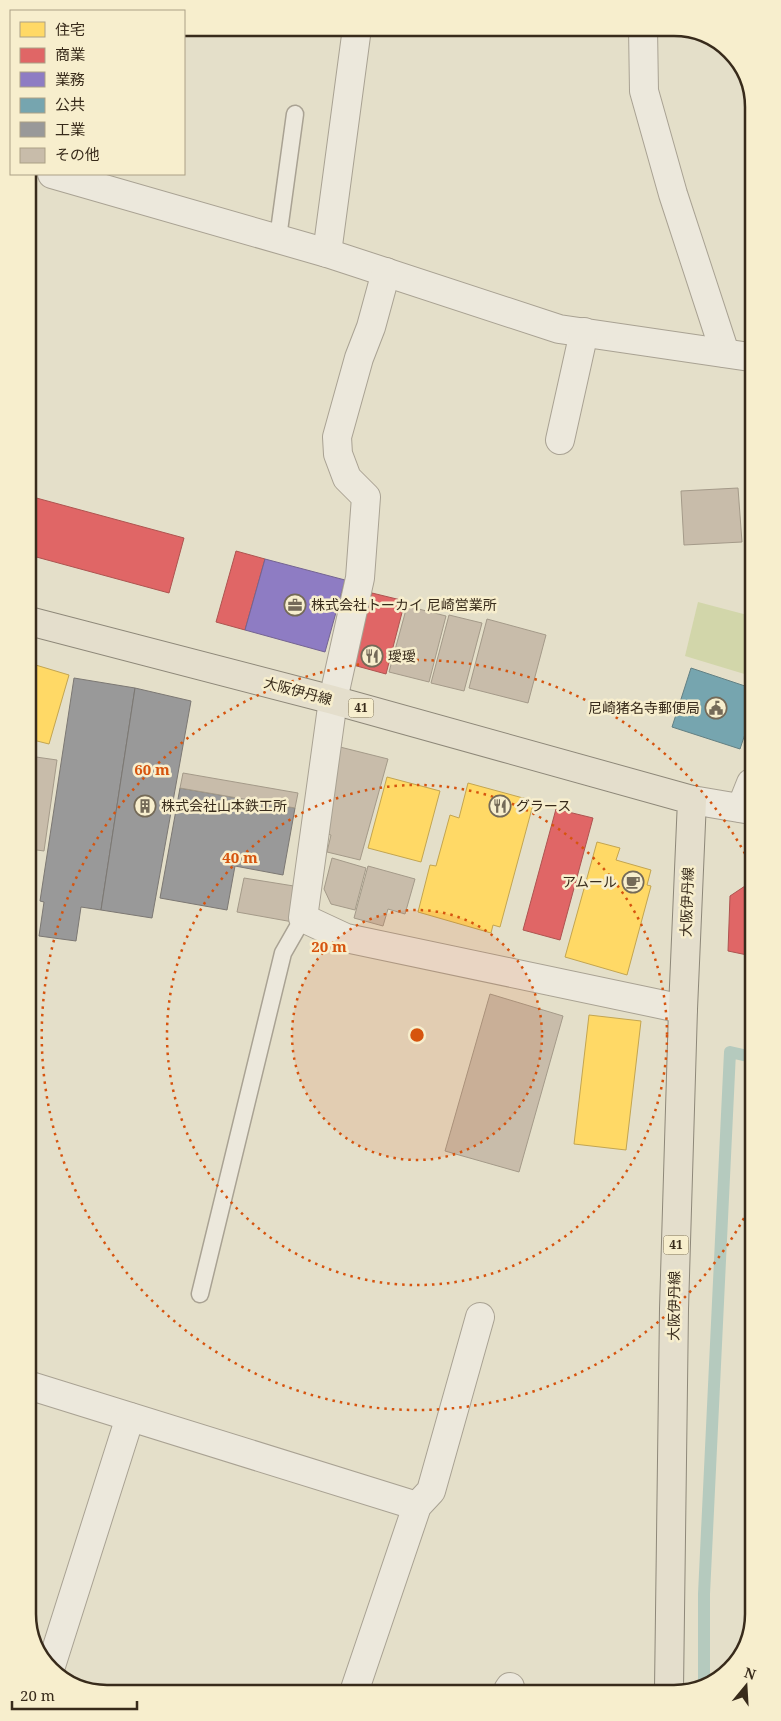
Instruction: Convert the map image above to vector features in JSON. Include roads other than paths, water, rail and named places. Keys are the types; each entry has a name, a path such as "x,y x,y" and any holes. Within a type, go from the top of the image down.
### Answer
{"main road":[{"name":"大阪伊丹線","path":"36,623 333,700 692,800 683,1009 674,1309 669,1685"}],"street":[{"path":"328,253 356,36"},
{"path":"643,36 644,91 673,194 738,355"},
{"path":"60,175 328,253 559,329 738,355"},
{"path":"386,272 338,437 338,454 347,478 366,497 360,578 333,700 304,918 346,938 683,1009"},
{"path":"560,440 584,332"},
{"path":"692,800 745,800"},
{"path":"356,1685 417,1506 431,1491 480,1317"},
{"path":"36,1388 417,1506"},
{"path":"53,1659 130,1417"}],"lane":[{"path":"278,238 295,114"},
{"path":"200,1294 283,953 304,918"}],"waterway":[{"path":"704,1678 704,1594 730,1052 745,1055"}],"place":[{"name":"株式会社トーカイ 尼崎営業所","path":"295,605"},
{"name":"璦璦","path":"372,656"},
{"name":"尼崎猪名寺郵便局","path":"716,708"},
{"name":"株式会社山本鉄工所","path":"145,806"},
{"name":"グラース","path":"500,806"},
{"name":"アムール","path":"633,882"}]}
